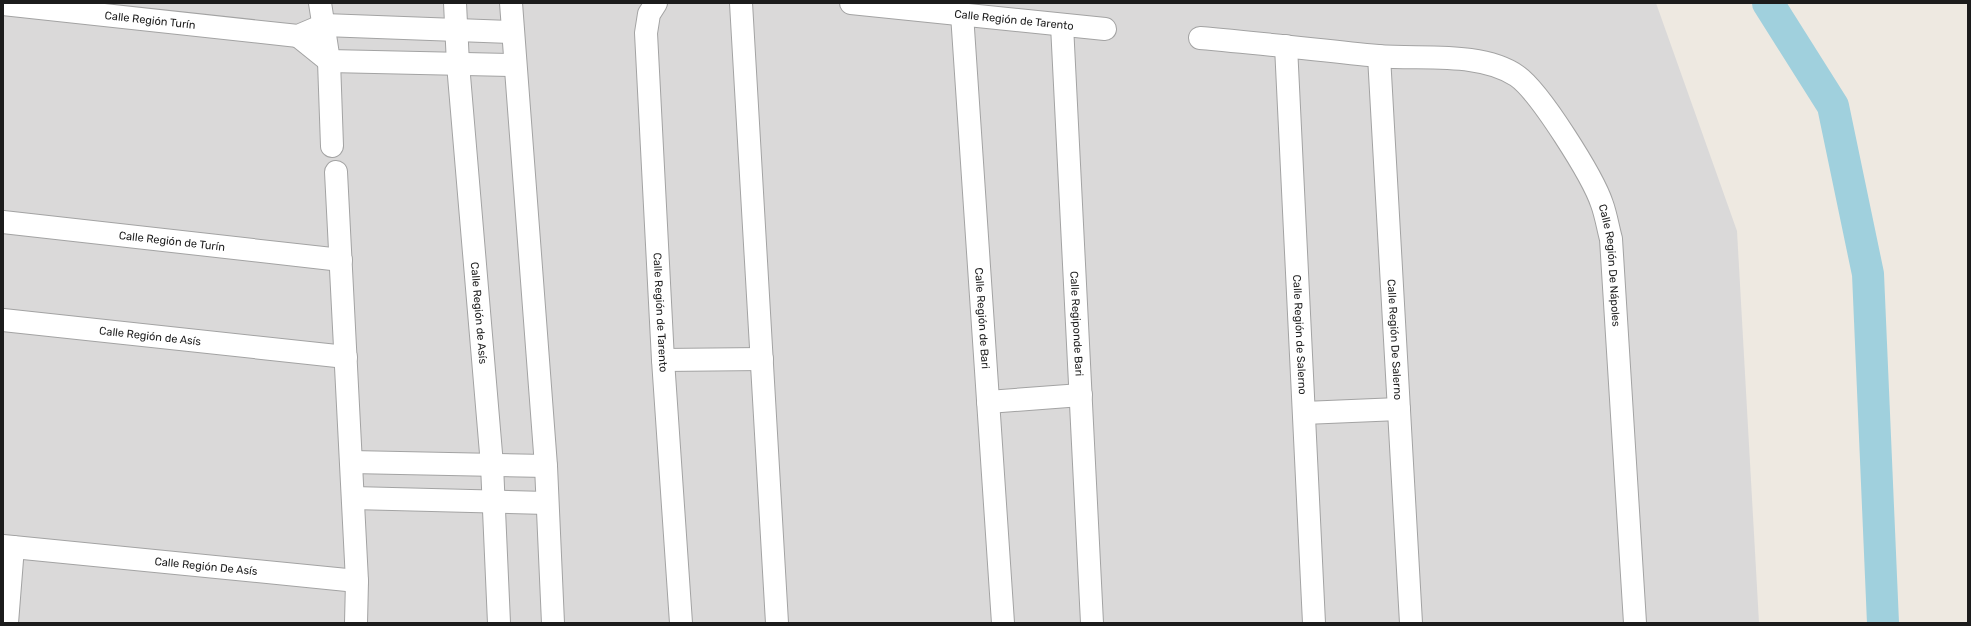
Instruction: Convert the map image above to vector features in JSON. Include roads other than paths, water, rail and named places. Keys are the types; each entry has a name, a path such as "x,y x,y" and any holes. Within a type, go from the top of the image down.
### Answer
{"street":[{"path":"320,3 329,61 332,146"},
{"name":"Calle Región de Asís","path":"455,3 458,64 492,465 499,623"},
{"path":"511,3 514,65 546,466 553,623"},
{"name":"Calle Región de Tarento","path":"656,3 649,14 646,33 663,360 681,623"},
{"path":"741,3 777,623"},
{"name":"Calle Región de Tarento","path":"851,3 1105,29"},
{"name":"Calle Región Turín","path":"3,4 298,36 324,25"},
{"name":"Calle Región de Bari","path":"962,14 1003,623"},
{"path":"324,25 513,32"},
{"name":"Calle Regiponde Bari","path":"1062,25 1092,623"},
{"path":"298,36 329,61 514,65"},
{"path":"1200,38 1379,56"},
{"name":"Calle Región de Salerno","path":"1286,46 1314,623"},
{"name":"Calle Región De Salerno","path":"1379,56 1411,623"},
{"name":"Calle Región De Nápoles","path":"1379,56 1464,60 1494,64 1518,76 1537,96 1585,168 1602,203 1611,239 1635,623"},
{"path":"336,172 357,581 356,623"},
{"name":"Calle Región de Turín","path":"3,222 340,260"},
{"name":"Calle Región de Asís","path":"3,320 346,357"},
{"path":"663,360 762,359"},
{"path":"988,402 1081,395"},
{"path":"1304,413 1399,409"},
{"path":"351,462 546,466"},
{"path":"353,498 548,503"},
{"name":"Calle Región De Asís","path":"7,623 8,546 357,581"}],"waterway":[{"path":"1768,3 1833,106 1868,274 1883,623"}]}
